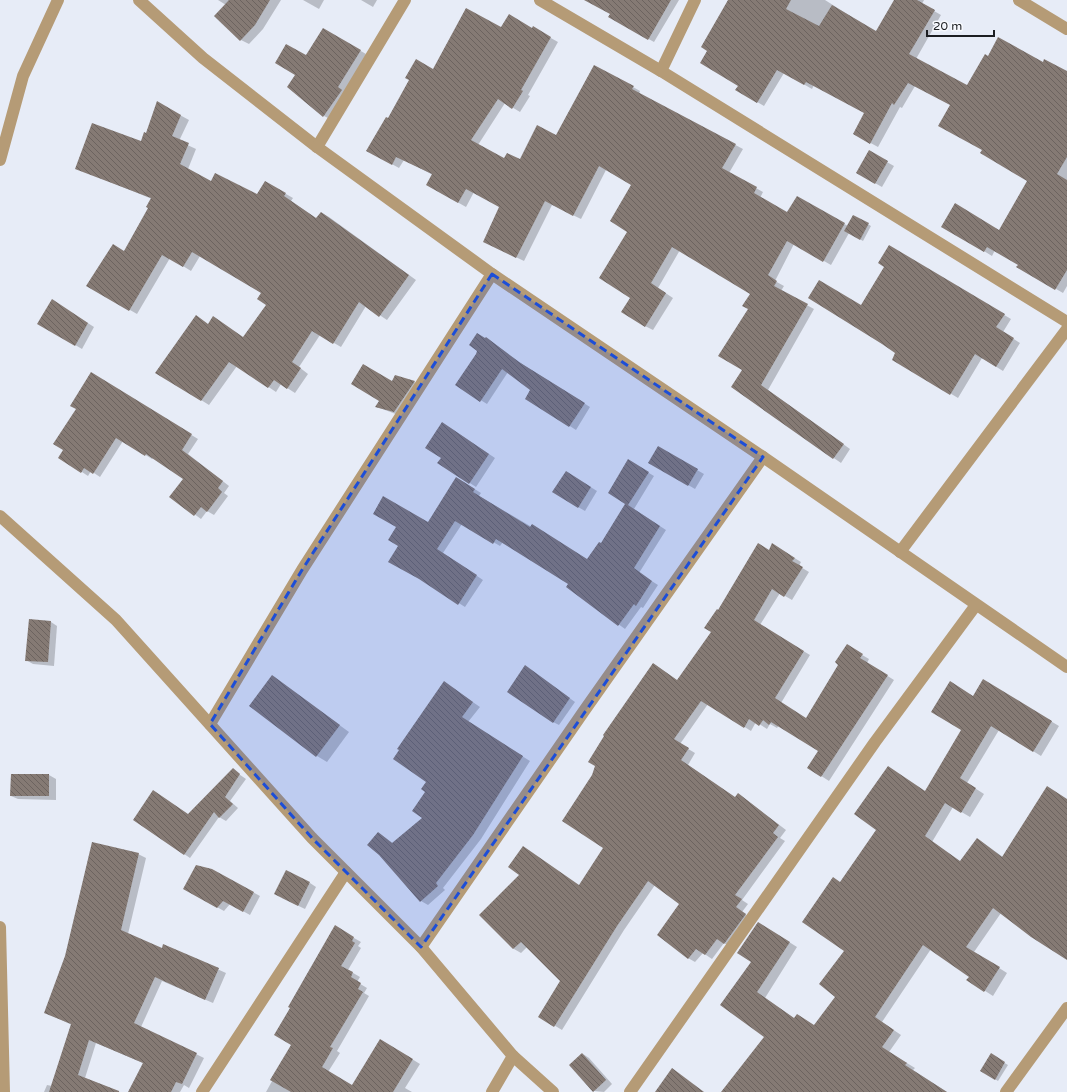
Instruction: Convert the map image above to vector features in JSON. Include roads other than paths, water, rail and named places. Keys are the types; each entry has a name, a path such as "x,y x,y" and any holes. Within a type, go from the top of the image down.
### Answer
{"street":[{"path":"0,160 23,76 58,0"},
{"path":"139,0 204,58 317,147 492,274 763,457 1067,667"},
{"path":"317,147 405,0"},
{"path":"540,0 661,71 1067,322"},
{"path":"661,71 695,0"},
{"path":"1019,0 1067,29"},
{"path":"210,724 302,570 492,274"},
{"path":"900,552 1067,328"},
{"path":"421,947 584,711 763,457"},
{"path":"0,516 116,620 312,838 421,947 513,1056 553,1092"},
{"path":"630,1092 875,742 976,605"},
{"path":"202,1092 346,872"},
{"path":"0,927 4,1092"},
{"path":"1006,1092 1067,1008"},
{"path":"492,1092 513,1056"}]}
